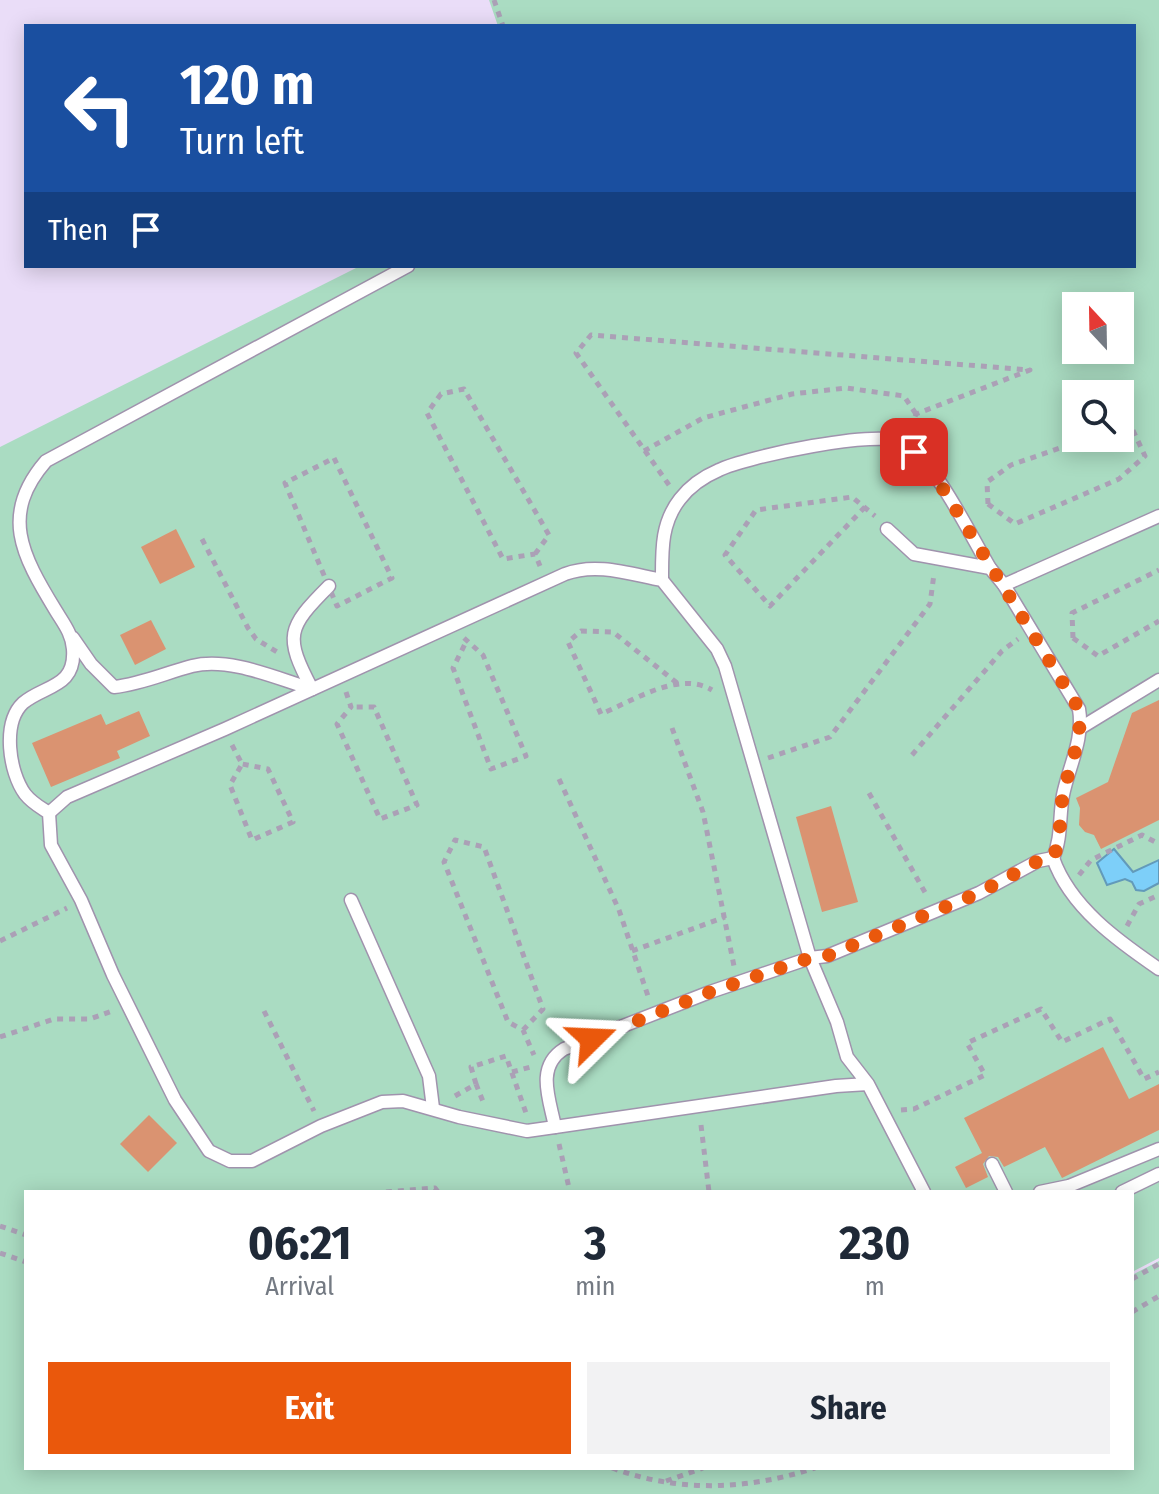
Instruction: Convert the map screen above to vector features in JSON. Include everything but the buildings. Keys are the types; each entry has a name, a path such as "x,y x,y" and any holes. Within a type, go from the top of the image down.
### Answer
{"lane":[{"path":"312,689 239,668 213,664 192,666 138,684 114,687 91,664 71,635 7,528 12,496 26,476 46,461 404,268"},
{"path":"662,580 665,526 682,496 720,469 754,457 875,437 887,437 904,444 940,484 1079,709 1082,727 1063,796 1053,858 1068,889 1118,941 1159,969"},
{"path":"1004,585 1159,516"},
{"path":"887,529 914,554 990,568"},
{"path":"49,813 67,797 580,568 662,580 717,649 725,666 810,958 837,1022 847,1057 868,1084 923,1190"},
{"path":"312,689 296,660 292,637 302,614 329,586"},
{"path":"49,813 32,803 23,791 15,771 10,740 11,719 24,702 59,685 71,666 74,652 71,635"},
{"path":"1082,727 1159,680"},
{"path":"49,813 51,845 81,900 127,1005 187,1122 209,1151 230,1161 252,1161 321,1126 382,1102 403,1101 527,1131 868,1084"},
{"path":"555,1127 547,1065 554,1055 564,1049 710,992 810,958 827,956 1002,882 1038,861 1053,858"},
{"path":"351,900 429,1076 433,1108"},
{"path":"1050,1190 1069,1186 1159,1149"},
{"path":"992,1164 1005,1190"},
{"path":"1126,1190 1159,1174"}],"path":[{"path":"494,0 502,24"},
{"path":"682,496 665,481 576,353 591,335 1030,370 916,414 904,444"},
{"path":"644,451 703,418 792,394 846,388 904,396 916,414"},
{"path":"464,389 549,535 535,554 503,559 427,413 441,394 464,389"},
{"path":"1062,447 1011,465 987,482 988,504 1015,524 1119,479 1145,456 1134,433"},
{"path":"334,458 392,578 337,606 329,586 285,483 334,458"},
{"path":"852,497 865,507 770,606 725,555 756,510 852,497"},
{"path":"202,539 256,639 296,660"},
{"path":"535,554 548,581"},
{"path":"780,756 830,737 930,604 937,558"},
{"path":"1159,570 1072,613 1073,638 1098,656 1159,621"},
{"path":"458,622 466,642 483,655 526,756 491,769 453,668 466,642"},
{"path":"912,755 1002,651 1032,629"},
{"path":"677,683 613,632 581,631 568,642 601,714 677,683 701,683"},
{"path":"341,676 351,707"},
{"path":"351,707 374,707 417,805 380,819 337,724 351,707"},
{"path":"672,728 703,812 731,950"},
{"path":"225,729 242,764"},
{"path":"242,764 268,769 293,822 252,840 230,785 242,764"},
{"path":"559,779 619,910 655,1015"},
{"path":"869,793 936,911"},
{"path":"1068,889 1091,860 1142,835 1159,844"},
{"path":"523,1030 543,1009 484,847 455,840 444,862 508,1022 523,1030 535,1058 547,1065"},
{"path":"1118,941 1139,904 1159,895"},
{"path":"0,941 81,900"},
{"path":"632,951 725,917"},
{"path":"0,1037 54,1019 90,1019 127,1005"},
{"path":"881,1112 914,1109 985,1075 967,1043 1041,1009 1062,1042 1110,1019 1144,1079 1159,1072"},
{"path":"264,1011 321,1126"},
{"path":"487,1113 471,1067 506,1056 526,1114 513,1117"},
{"path":"433,1108 476,1084"},
{"path":"701,1125 709,1190"},
{"path":"555,1127 570,1190"},
{"path":"410,1190 436,1190"},
{"path":"0,1226 24,1234"},
{"path":"0,1253 24,1261"},
{"path":"1134,1278 1159,1264"},
{"path":"1134,1311 1159,1296"},
{"path":"620,1470 665,1482 711,1488 783,1478 809,1470"},
{"path":"665,1482 698,1470"}],"green space":[{"path":"489,0 1159,0 1159,1258 1134,1271 1134,1190 24,1190 24,1470 1134,1470 1134,1274 1159,1261 1159,1494 0,1494 0,447 356,268 1136,268 1136,24 497,24"}],"water":[{"path":"1114,849 1133,872 1159,860 1159,883 1144,891 1136,890 1132,882 1125,879 1107,885 1097,863"}],"route":[{"path":"592,1039 710,992 810,958 827,956 979,893 1038,861 1053,858 1063,796 1082,727 1079,709 940,484 914,452"}]}
